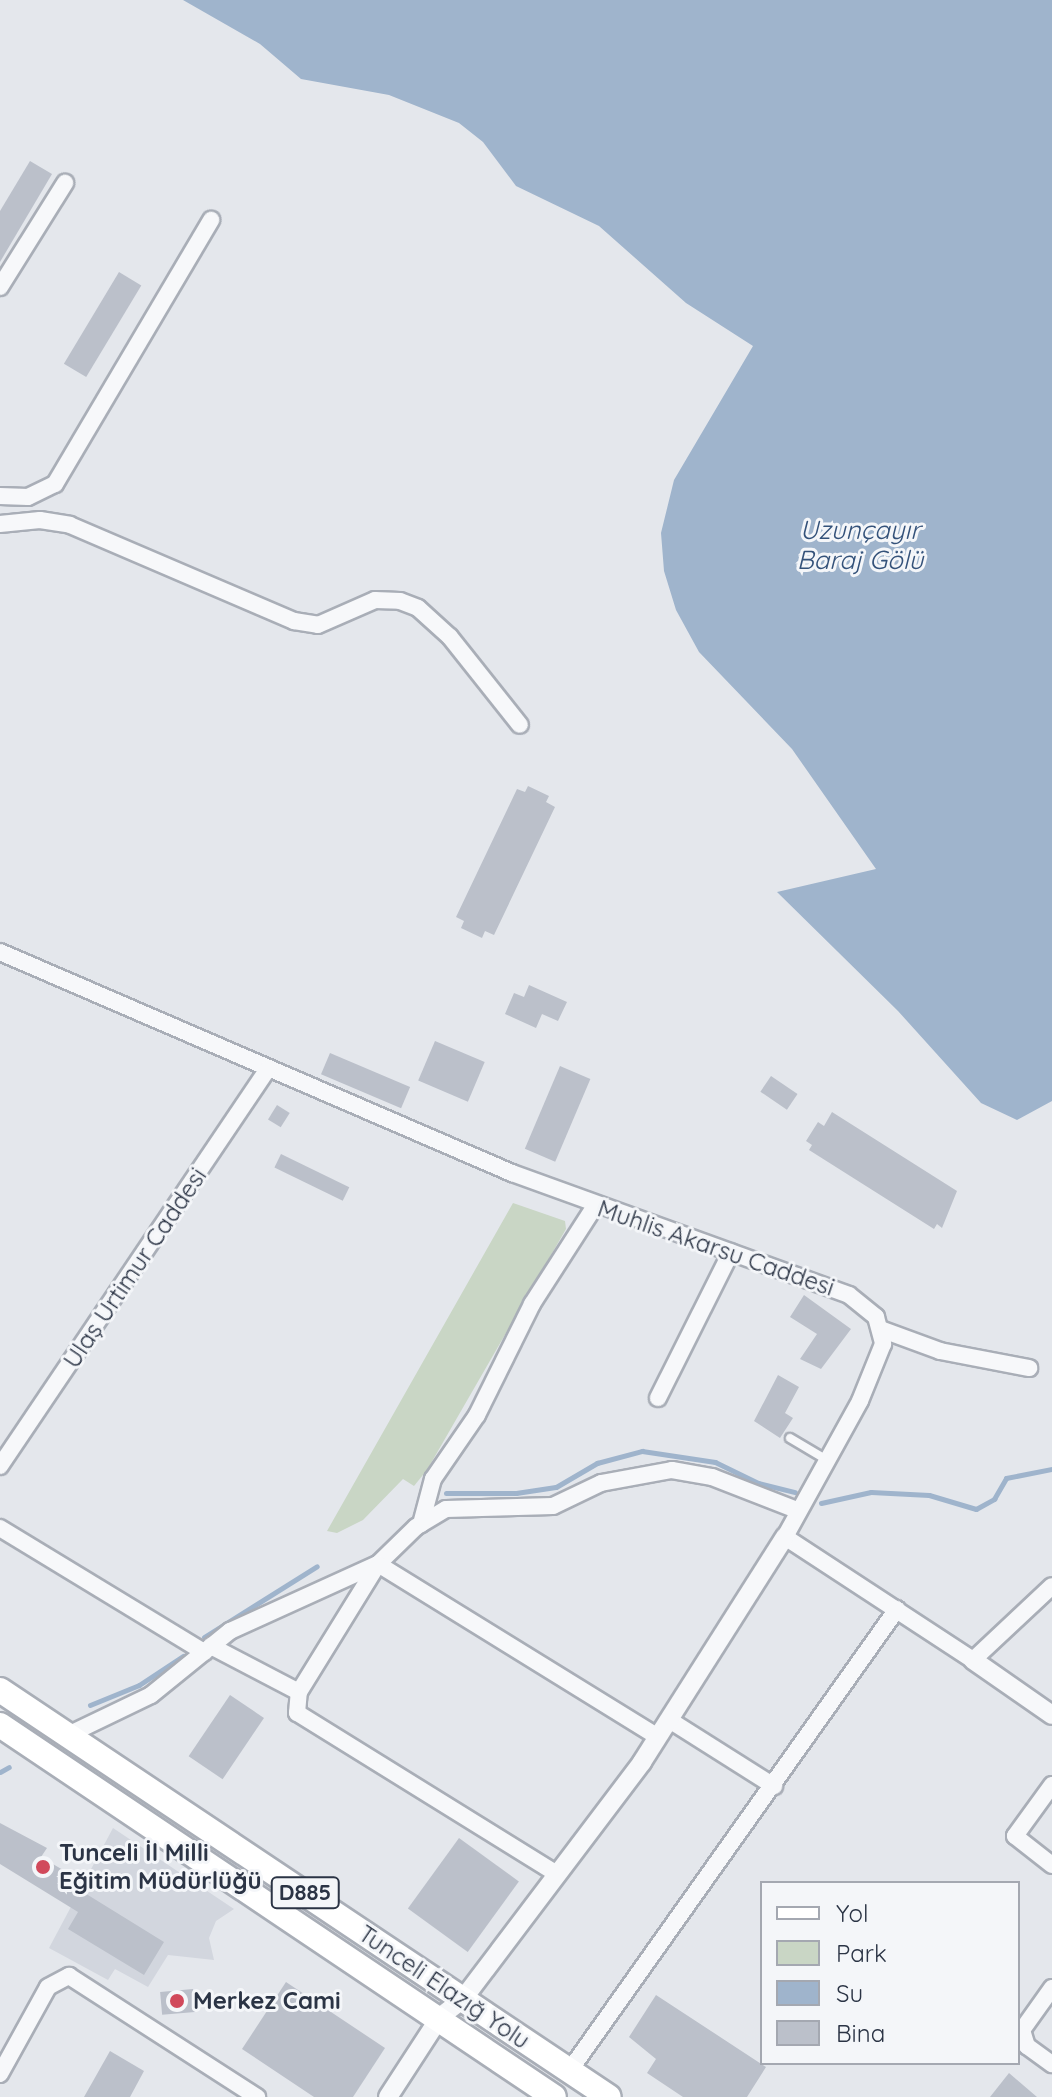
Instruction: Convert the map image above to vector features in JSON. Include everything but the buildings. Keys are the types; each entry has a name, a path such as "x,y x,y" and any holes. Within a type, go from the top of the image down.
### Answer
{"main road":[{"name":"Tunceli Elazığ Yolu","path":"0,1690 609,2097"},
{"name":"Tunceli Elazığ Yolu","path":"0,1725 440,2017 554,2097"}],"street":[{"path":"0,287 65,183"},
{"path":"0,496 28,497 55,484 211,220"},
{"path":"0,524 40,520 70,525 294,621 318,625 375,600 400,601 418,608 450,637 520,725"},
{"name":"Muhlis Akarsu Caddesi","path":"0,952 595,1206 849,1295 876,1317 883,1330"},
{"name":"Ulaş Urtimur Caddesi","path":"0,1466 268,1069"},
{"path":"421,1524 433,1479 477,1415 532,1304 595,1206"},
{"path":"658,1398 731,1252"},
{"path":"388,2097 440,2017 463,1999 671,1721 785,1537 827,1460 878,1363 883,1330 940,1351 1029,1368"},
{"path":"557,1874 297,1713 299,1692 378,1564 421,1524 446,1509 553,1506 601,1483 672,1470 712,1477 799,1511"},
{"path":"0,1528 208,1649 299,1692"},
{"path":"785,1537 1052,1715"},
{"path":"68,1735 151,1695 230,1631 378,1564"},
{"path":"378,1564 657,1736"},
{"path":"973,1660 1052,1586"},
{"path":"570,2070 897,1609"},
{"path":"671,1721 774,1786"},
{"path":"1052,1785 1015,1836 1052,1865"},
{"path":"0,2074 48,1987 69,1976 257,2097"},
{"path":"1052,1988 1033,2008 1022,2030 1027,2046 1052,2064"}],"lane":[{"path":"790,1438 827,1460"}],"shaded area":[{"path":"113,1828 234,1909 216,1921 209,1938 214,1960 168,1955 148,1987 115,1969 108,1980 49,1948"}],"green space":[{"path":"513,1203 565,1221 566,1229 427,1470 414,1486 403,1479 363,1520 337,1533 327,1531"}],"water":[{"name":"Uzunçayır Baraj Gölü","path":"183,0 1052,0 1052,1101 1017,1120 981,1103 898,1011 777,892 876,869 792,749 699,652 676,610 664,571 661,533 674,480 753,346 686,303 599,226 516,186 483,142 459,123 389,95 301,79 260,44"}],"waterway":[{"path":"446,1493 516,1493 556,1487 597,1463 642,1451 715,1462 758,1483 795,1492"},
{"path":"821,1503 871,1492 929,1495 976,1509 994,1499 1006,1478 1052,1469"},
{"path":"204,1637 317,1566"},
{"path":"90,1705 139,1685 183,1656"},
{"path":"0,1772 9,1767"}],"place":[{"name":"Tunceli İl Milli Eğitim Müdürlüğü","path":"43,1867"},
{"name":"Merkez Cami","path":"177,2001"}]}
